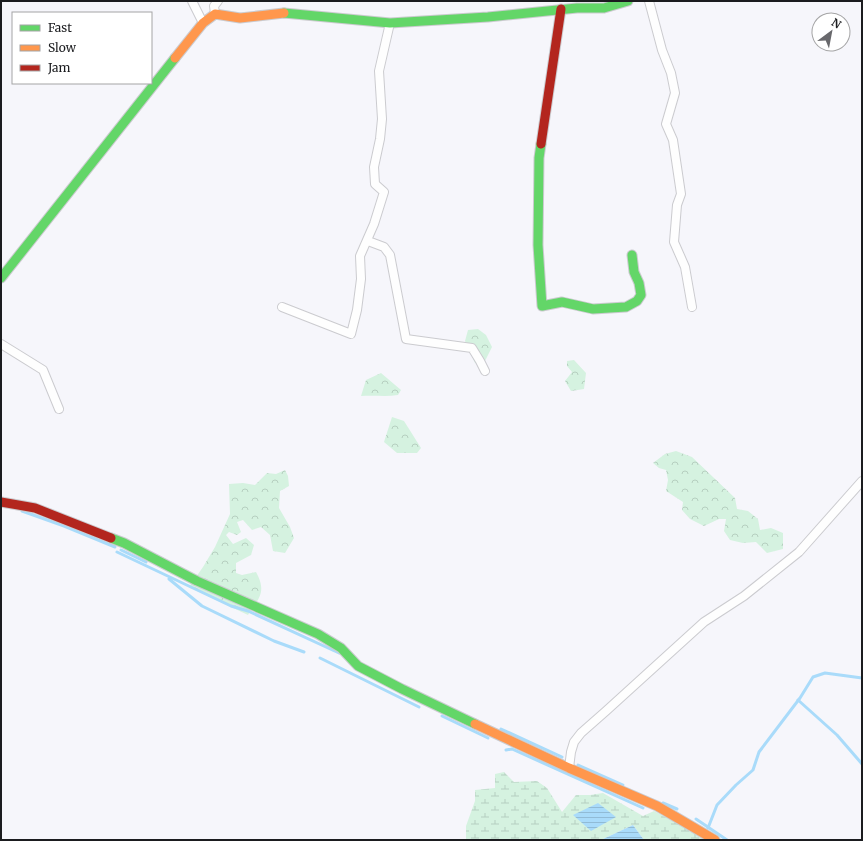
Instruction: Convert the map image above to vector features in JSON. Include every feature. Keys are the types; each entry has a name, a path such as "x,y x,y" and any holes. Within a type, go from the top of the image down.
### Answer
{"street":[{"path":"192,1 203,23"},
{"path":"215,14 214,6 218,1"},
{"path":"1,278 203,23 215,14 240,18 286,13 390,23 488,17 562,9 604,8 628,1"},
{"path":"649,1 662,50 671,73 675,93 666,124 673,140 681,194 677,205 674,242 685,267 692,307"},
{"path":"562,9 539,158 538,245 542,306 562,302 593,309 626,307 637,302 641,295 639,283 634,272 632,255"},
{"path":"282,307 351,334 357,310 361,279 360,256 368,241 384,192 376,184 374,166 380,139 382,118 380,71 390,23"},
{"path":"368,241 384,247 390,255 406,339 472,348 485,371"},
{"path":"1,344 43,370 56,398 59,409"},
{"path":"569,768 574,742 581,733 704,622 744,596 799,552 862,481"},
{"path":"1,502 35,508 124,543 197,581 318,634 341,648 358,666 445,710 569,768 657,806 715,840"}],"green space":[{"path":"478,329 486,335 492,347 482,366 475,363 465,341 468,330"},
{"path":"574,360 586,373 584,389 571,391 565,381 572,372 567,366 567,361"},
{"path":"381,373 401,390 398,395 361,396 366,380"},
{"path":"392,417 404,421 421,448 417,453 397,453 384,442"},
{"path":"676,451 692,457 735,498 737,509 748,511 758,519 760,530 771,528 783,533 783,549 767,553 756,542 743,543 730,540 724,531 726,519 719,519 704,526 690,519 682,510 683,502 666,491 668,480 666,470 659,468 653,463 665,454"},
{"path":"285,470 288,476 289,486 280,491 279,508 290,527 294,538 285,553 273,551 270,535 261,527 252,530 243,520 237,522 241,532 237,535 229,532 226,535 233,544 246,538 254,545 251,555 236,563 236,573 242,575 256,572 261,585 260,595 248,615 189,587 215,547 230,514 229,484 243,483 255,485 267,473 276,474"},
{"path":"504,772 514,782 537,781 547,788 562,812 576,795 603,793 643,816 654,811 691,831 704,840 644,840 633,825 601,840 466,840 466,826 475,801 475,790 495,788 495,774"}],"water":[{"path":"598,803 616,817 591,831 573,815"},
{"path":"633,825 644,840 601,840"}],"waterway":[{"path":"22,511 115,547"},
{"path":"121,550 146,562"},
{"path":"117,552 231,606 248,611 339,653"},
{"path":"169,579 202,606 274,641 304,652"},
{"path":"320,658 419,707"},
{"path":"708,828 717,805 753,770 759,752 800,698 813,677 825,673 862,678"},
{"path":"798,700 837,735 862,764"},
{"path":"442,716 488,738"},
{"path":"501,729 562,757"},
{"path":"506,750 512,749 643,808"},
{"path":"578,765 623,785"},
{"path":"663,803 677,809"},
{"path":"696,819 727,840"}],"traffic: fast":[{"path":"284,13 390,23 488,17 577,8 604,8 628,1"},
{"path":"1,278 175,58"},
{"path":"541,144 539,158 538,245 542,306 562,302 593,309 626,307 637,301 641,295 639,283 634,272 632,255"},
{"path":"111,538 124,543 197,581 318,634 341,648 358,666 475,724"}],"traffic: slow":[{"path":"175,58 203,23 215,14 240,18 284,13"},
{"path":"475,724 569,768 657,806 715,840"}],"traffic: jam":[{"path":"541,144 561,9"},
{"path":"1,502 35,508 111,538"}]}
